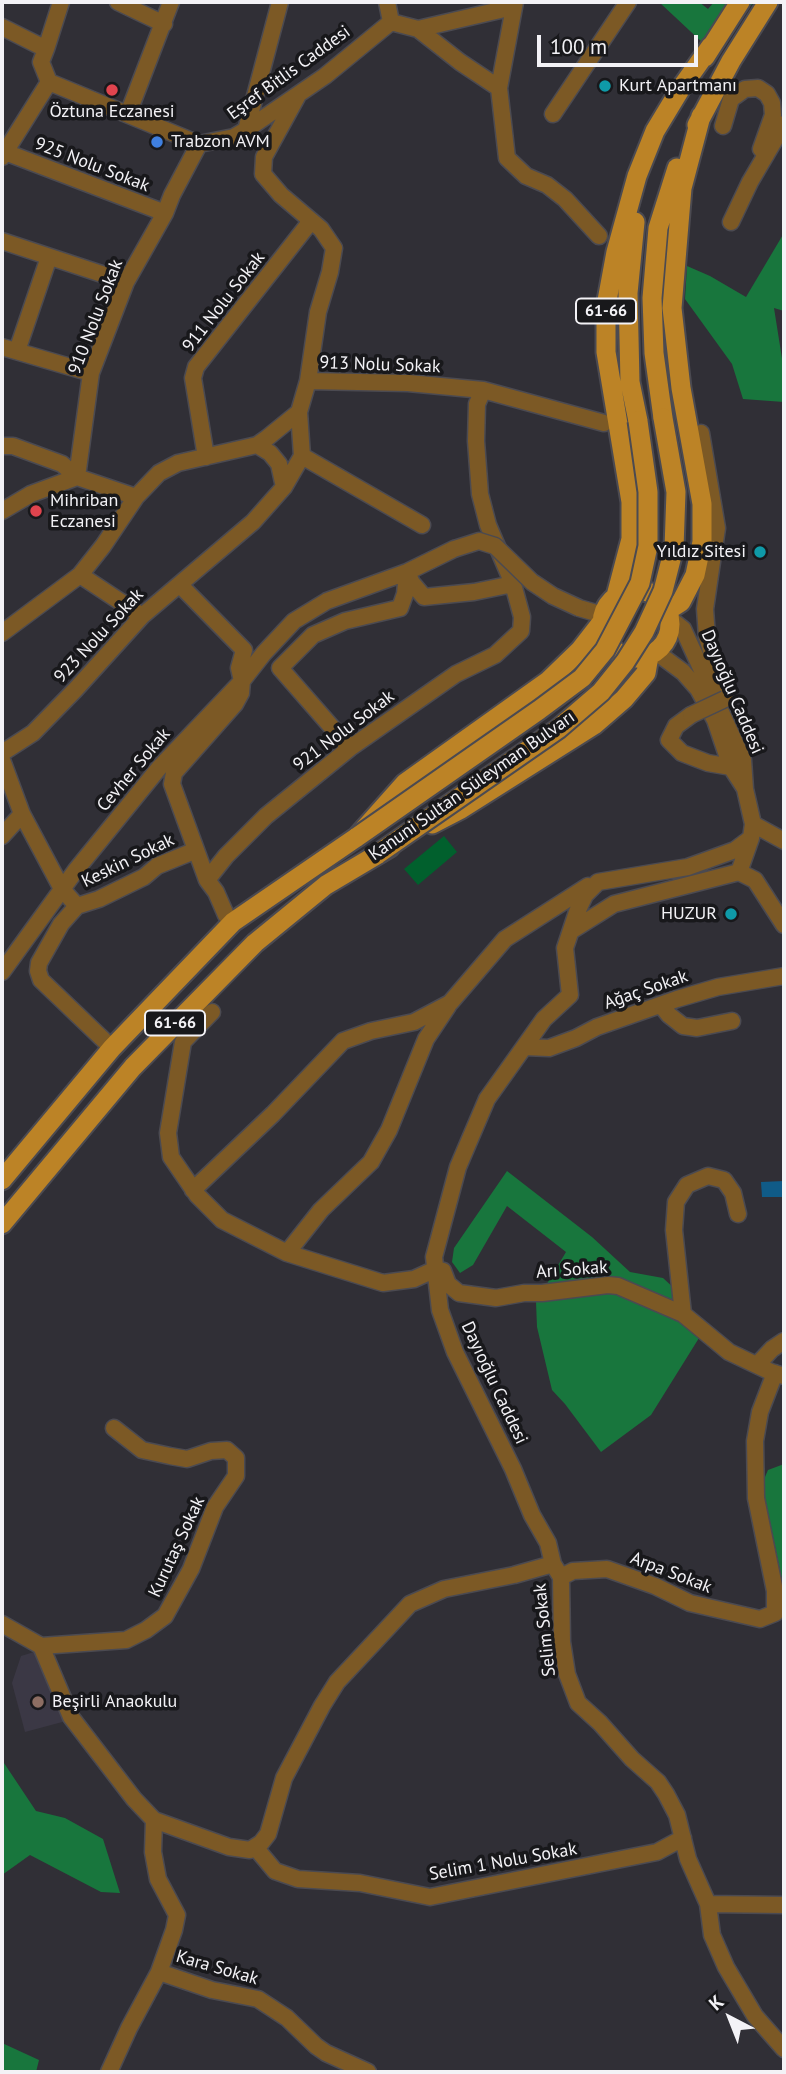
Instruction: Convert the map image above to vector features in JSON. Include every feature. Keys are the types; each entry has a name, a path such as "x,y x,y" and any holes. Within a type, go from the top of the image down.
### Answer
{"main road":[{"name":"Kanuni Sultan Süleyman Bulvarı","path":"3,1178 112,1048 233,922 540,710 582,678 605,650 640,583 648,546 648,492 630,369 628,293 633,228 649,166 678,100 740,2"},
{"name":"Kanuni Sultan Süleyman Bulvarı","path":"2,1224 133,1067 255,943 326,885 378,854 558,729 601,692 625,663 644,632 663,591 674,548 676,492 654,353 652,298 658,228 674,174 701,116 768,2"},
{"name":"61-66","path":"357,837 405,783 548,681 580,650 602,619 605,608 616,596 631,539 631,502 606,352 606,306 616,252 637,176 655,131 711,46"},
{"name":"61-66","path":"378,854 461,809 594,725 624,698 646,673 652,654 662,647 669,633 668,614 681,602 695,575 702,542 702,503 681,388 672,308 682,188 701,116"},
{"path":"616,596 630,590 645,591 658,598 668,614"},
{"path":"602,619 604,638 619,654 634,658 652,654"},
{"name":"61-66","path":"2,1233 25,1196"}],"street":[{"path":"61,2 41,62 50,82 200,144"},
{"path":"118,2 164,24"},
{"path":"128,114 171,2"},
{"path":"246,130 280,2"},
{"path":"387,2 391,22 418,29 499,88"},
{"path":"553,114 628,2"},
{"path":"418,29 514,4 499,88 507,158 526,176 547,185 565,200 599,236"},
{"name":"Eşref Bitlis Caddesi","path":"200,144 234,137 246,130 298,95 391,22"},
{"path":"2,27 46,49"},
{"path":"3,155 50,82"},
{"path":"723,125 731,99 745,89 758,88 767,94 772,103 773,115 761,149 766,155"},
{"path":"298,95 264,157 263,174 281,195 329,238 334,248 318,312 308,381"},
{"path":"732,222 750,182 784,124"},
{"name":"910 Nolu Sokak","path":"77,477 91,373 126,282 200,144"},
{"name":"925 Nolu Sokak","path":"3,155 165,213"},
{"name":"911 Nolu Sokak","path":"206,457 193,378 196,367 311,221"},
{"path":"2,241 126,282"},
{"path":"49,257 9,349 91,373"},
{"name":"913 Nolu Sokak","path":"299,412 308,381 408,383 483,390 604,423"},
{"path":"407,572 424,597 474,593 513,584 488,525 480,494 476,441 477,404 483,390"},
{"path":"2,633 80,575 136,497 159,473 178,463 257,445 299,412"},
{"path":"299,412 302,456 422,525"},
{"path":"701,433 717,528 705,618 707,637 725,699 691,715 676,726 669,740 682,753 708,763 731,767"},
{"path":"257,445 270,453 279,464 284,486"},
{"path":"2,446 13,446 62,464 77,477 136,497"},
{"name":"923 Nolu Sokak","path":"2,753 33,733 162,597 180,585 253,522 284,486 302,456"},
{"path":"2,511 31,494 77,477"},
{"path":"242,681 294,621 327,601 407,572 454,549 478,541 495,546 533,582 553,596 602,619"},
{"path":"350,748 280,668 313,635 345,621 400,608 405,594 407,572"},
{"path":"80,575 142,616"},
{"name":"921 Nolu Sokak","path":"207,880 226,856 266,816 350,748 456,674 495,655 522,631 522,617 513,584"},
{"path":"180,585 244,650 239,668 241,693 235,704 174,773 172,784 194,851 226,915 233,922"},
{"name":"Dayıoğlu Caddesi","path":"668,614 683,629 743,760 752,831"},
{"name":"Dayıoğlu Caddesi","path":"652,654 682,672 698,689 715,720 731,767 746,789"},
{"name":"Cevher Sokak","path":"2,972 62,889 159,768 242,681"},
{"path":"2,760 22,814 62,889 77,906 61,924 39,963 41,980 112,1048"},
{"path":"2,836 22,814"},
{"path":"752,831 784,841"},
{"path":"739,872 752,831"},
{"path":"287,1253 321,1210 371,1162 389,1130 426,1040 450,1003 505,939 582,889 598,882 688,867 735,850 752,831"},
{"name":"Keskin Sokak","path":"77,906 99,899 144,877 158,866 194,851"},
{"path":"571,931 614,904 739,872 755,880 784,925"},
{"name":"Dayıoğlu Caddesi","path":"557,1570 548,1543 532,1515 513,1469 455,1352 440,1310 434,1257 458,1167 487,1099 544,1019 570,995 565,948 585,895 598,882"},
{"name":"Ağaç Sokak","path":"524,1046 549,1048 597,1027 718,987 784,976"},
{"path":"193,1190 273,1114 343,1041 371,1031 414,1022 450,1003"},
{"path":"661,1005 683,1026 697,1028 732,1021"},
{"path":"212,1012 183,1042 168,1133 171,1157 193,1190 222,1220 287,1253 383,1283 414,1279 436,1269"},
{"path":"683,1314 674,1230 676,1202 687,1185 708,1176 724,1180 733,1194 738,1214"},
{"name":"Arı Sokak","path":"436,1269 443,1271 448,1284 458,1293 496,1298 524,1293 618,1286 683,1314 729,1352 780,1374"},
{"path":"757,1365 784,1341"},
{"name":"Arpa Sokak","path":"557,1570 607,1569 655,1586 690,1603 760,1619 775,1613 775,1591 757,1498 755,1441 760,1412 780,1374"},
{"name":"Kurutaş Sokak","path":"41,1646 126,1640 165,1616 191,1569 215,1507 236,1476 236,1458 227,1450 211,1451 187,1459 170,1456 142,1450 114,1428"},
{"name":"Selim Sokak","path":"255,1847 268,1834 284,1778 337,1682 410,1604 444,1589 514,1575 557,1570 567,1674 578,1703 658,1782 677,1815 688,1859 708,1904 712,1935 726,1967 755,2016 784,2049"},
{"path":"2,1624 41,1646 72,1717 134,1799 154,1820 229,1847 250,1850 255,1847"},
{"path":"109,2072 159,1972 177,1915 158,1879 152,1852 154,1820"},
{"name":"Selim 1 Nolu Sokak","path":"255,1847 275,1871 298,1879 360,1883 430,1897 657,1852 683,1838"},
{"path":"708,1904 784,1905"},
{"name":"Kara Sokak","path":"159,1972 212,1990 258,1999 287,2018 326,2053 368,2072"}],"shaded area":[{"name":"Beşirli Anaokulu","path":"34,1652 39,1656 66,1721 25,1732 12,1683 21,1656"}],"green space":[{"path":"659,2 699,2 708,9 714,2 755,2 705,45"},
{"path":"784,233 784,311 774,308 784,371 784,402 743,399 732,364 685,299 687,266 746,297"},
{"path":"444,836 457,852 418,885 404,869"},
{"path":"507,1171 592,1237 630,1272 663,1278 677,1291 680,1323 699,1338 651,1415 601,1452 552,1390 537,1327 536,1302 566,1252 507,1206 473,1265 460,1273 452,1262 454,1248"},
{"path":"784,1464 784,1590 762,1484 768,1470"},
{"path":"2,1760 36,1811 65,1818 103,1839 120,1893 101,1892 30,1855 2,1875"},
{"path":"2,2043 39,2060 36,2072 2,2072"}],"water":[{"path":"784,1181 784,1197 762,1197 761,1182"}],"place":[{"name":"Kurt Apartmanı","path":"605,86"},
{"name":"Öztuna Eczanesi","path":"112,90"},
{"name":"Trabzon AVM","path":"157,142"},
{"name":"Mihriban Eczanesi","path":"36,511"},
{"name":"Yıldız Sitesi","path":"760,552"},
{"name":"HUZUR","path":"731,914"},
{"name":"Beşirli Anaokulu","path":"38,1702"}]}
